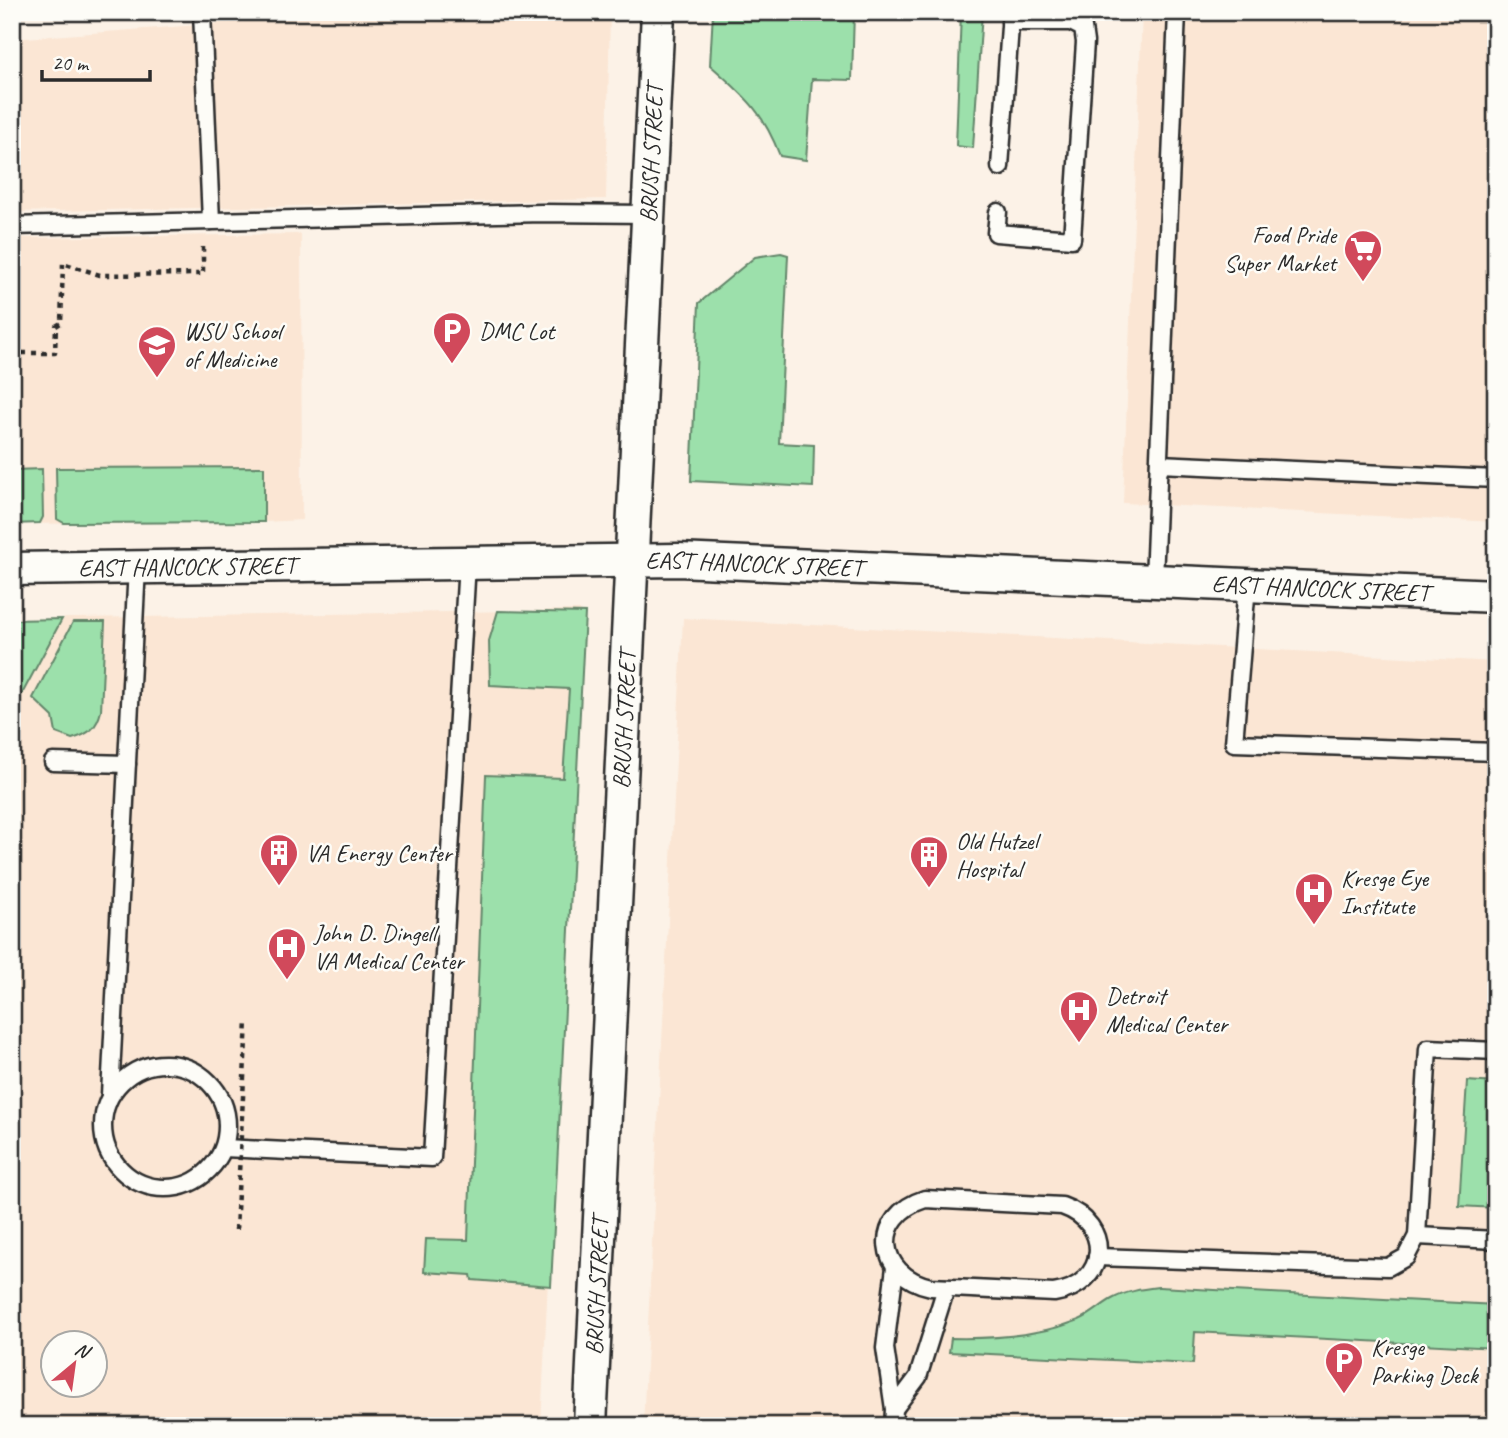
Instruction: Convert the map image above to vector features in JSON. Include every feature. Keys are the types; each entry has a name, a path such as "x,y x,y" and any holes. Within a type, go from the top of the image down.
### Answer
{"street":[{"name":"BRUSH STREET","path":"590,1426 658,12"},
{"name":"EAST HANCOCK STREET","path":"12,569 692,560 1496,596"}],"lane":[{"path":"202,12 207,221"},
{"path":"1154,580 1177,12"},
{"path":"998,212 996,233 1072,239 1086,42 1083,28 1071,22 1010,17 1000,167"},
{"path":"12,226 542,213 649,214"},
{"path":"1159,464 1496,479"},
{"path":"224,1148 432,1158 467,563"},
{"path":"110,1095 137,568"},
{"path":"1247,585 1234,743 1496,751"},
{"path":"53,762 127,764"},
{"path":"1097,1257 1388,1267 1406,1257 1417,1236 1428,1048 1496,1051"},
{"path":"159,1064 179,1065 197,1073 213,1087 224,1106 228,1127 224,1148 213,1167 197,1181 176,1188 155,1188 134,1181 118,1169 108,1152 102,1133 103,1113 110,1095 123,1079 140,1069 159,1064"},
{"path":"925,1199 1062,1206 1076,1211 1088,1220 1095,1233 1097,1257 1090,1275 1080,1285 1068,1291 1054,1293 946,1288 917,1284 904,1277 888,1254 887,1239 899,1213 911,1203 925,1199"},
{"path":"1417,1236 1496,1240"},
{"path":"893,1418 885,1348 895,1267"},
{"path":"893,1418 918,1377 946,1288"}],"path":[{"path":"12,353 55,353 56,327 61,323 63,264 100,275 204,274 207,221"},
{"path":"236,1230 247,1021"}],"shaded area":[{"path":"370,12 610,12 606,199 12,212 12,39"},
{"path":"1142,12 1496,12 1496,522 1123,503"},
{"name":"WSU School of Medicine","path":"301,234 302,520 12,524 12,238"},
{"name":"John D. Dingell VA Medical Center","path":"580,610 541,1426 12,1426 12,619"},
{"name":"Detroit Medical Center","path":"683,618 1496,662 1496,1426 643,1426"}],"green space":[{"path":"713,12 854,12 852,80 812,79 806,160 780,156 767,127 752,105 710,65"},
{"path":"961,12 982,12 973,148 956,146"},
{"path":"781,253 788,255 779,443 814,445 813,487 691,481 699,303 755,257"},
{"path":"264,467 264,522 64,523 57,519 56,468"},
{"path":"42,469 43,517 40,523 12,524 12,470"},
{"path":"498,611 585,613 551,1286 472,1280 471,1275 424,1272 426,1239 468,1240 486,775 563,778 569,689 490,685 489,641"},
{"path":"62,619 22,694 12,694 12,620"},
{"path":"73,622 105,622 101,711 91,730 72,739 56,733 53,717 33,698"},
{"path":"1467,1081 1496,1083 1496,1208 1459,1206"},
{"path":"1159,1287 1496,1305 1496,1348 1195,1332 1193,1364 949,1352 951,1338 999,1337 1048,1330 1083,1318 1123,1294"}],"place":[{"name":"Food Pride Super Market","path":"1363,283"},
{"name":"DMC Lot","path":"452,365"},
{"name":"WSU School of Medicine","path":"157,379"},
{"name":"VA Energy Center","path":"279,887"},
{"name":"Old Hutzel Hospital","path":"929,889"},
{"name":"Kresge Eye Institute","path":"1314,926"},
{"name":"John D. Dingell VA Medical Center","path":"287,981"},
{"name":"Detroit Medical Center","path":"1079,1044"},
{"name":"Kresge Parking Deck","path":"1344,1395"}]}
